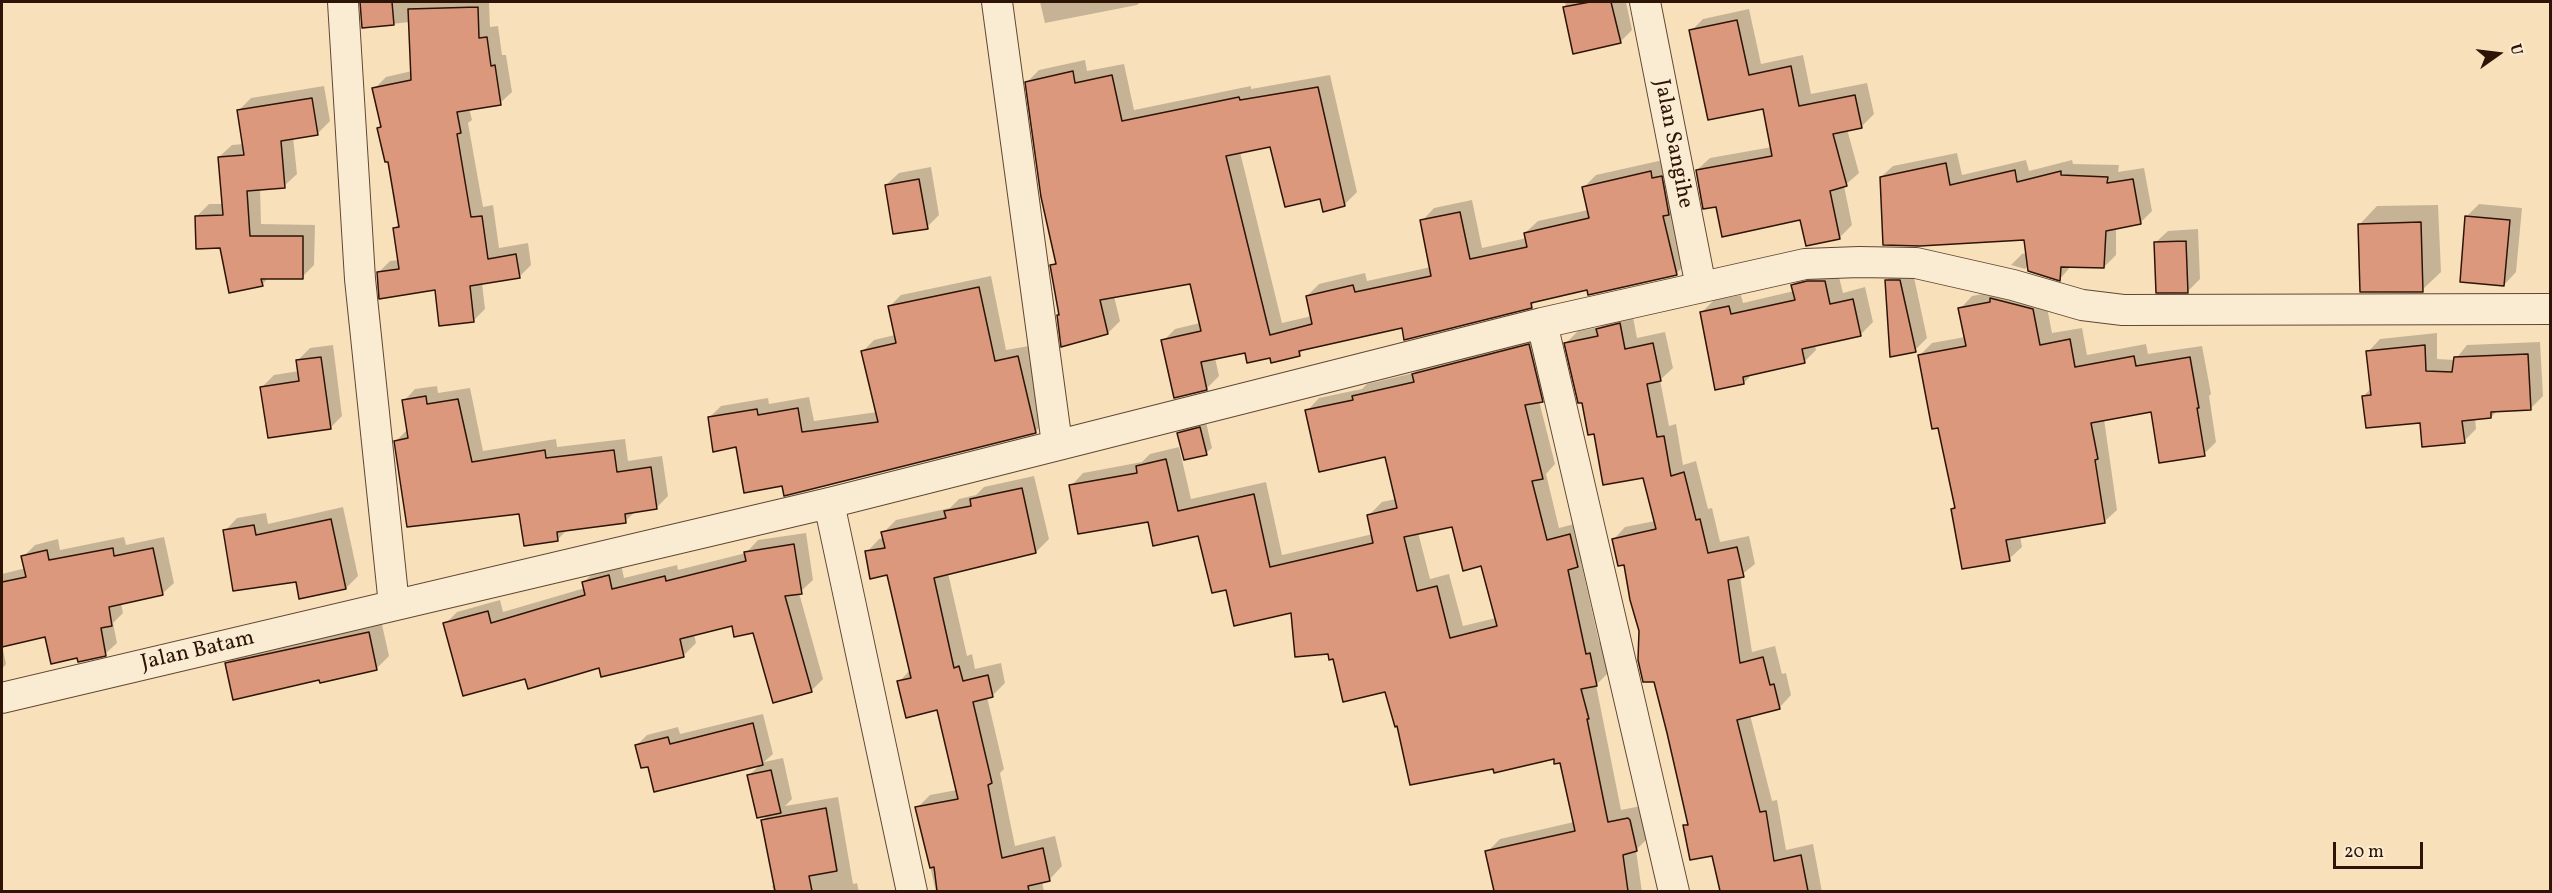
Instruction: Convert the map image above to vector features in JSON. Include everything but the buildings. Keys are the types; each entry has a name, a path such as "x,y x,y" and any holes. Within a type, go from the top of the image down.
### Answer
{"street":[{"path":"342,2 360,279 394,605"},
{"path":"997,2 1057,444"},
{"name":"Jalan Sangihe","path":"1645,2 1701,287"},
{"name":"Jalan Batam","path":"2,698 829,503 1542,323 1805,264 1916,263 2013,285 2082,304 2123,310 2550,309"},
{"path":"1542,323 1674,891"},
{"path":"829,503 912,891"}]}
